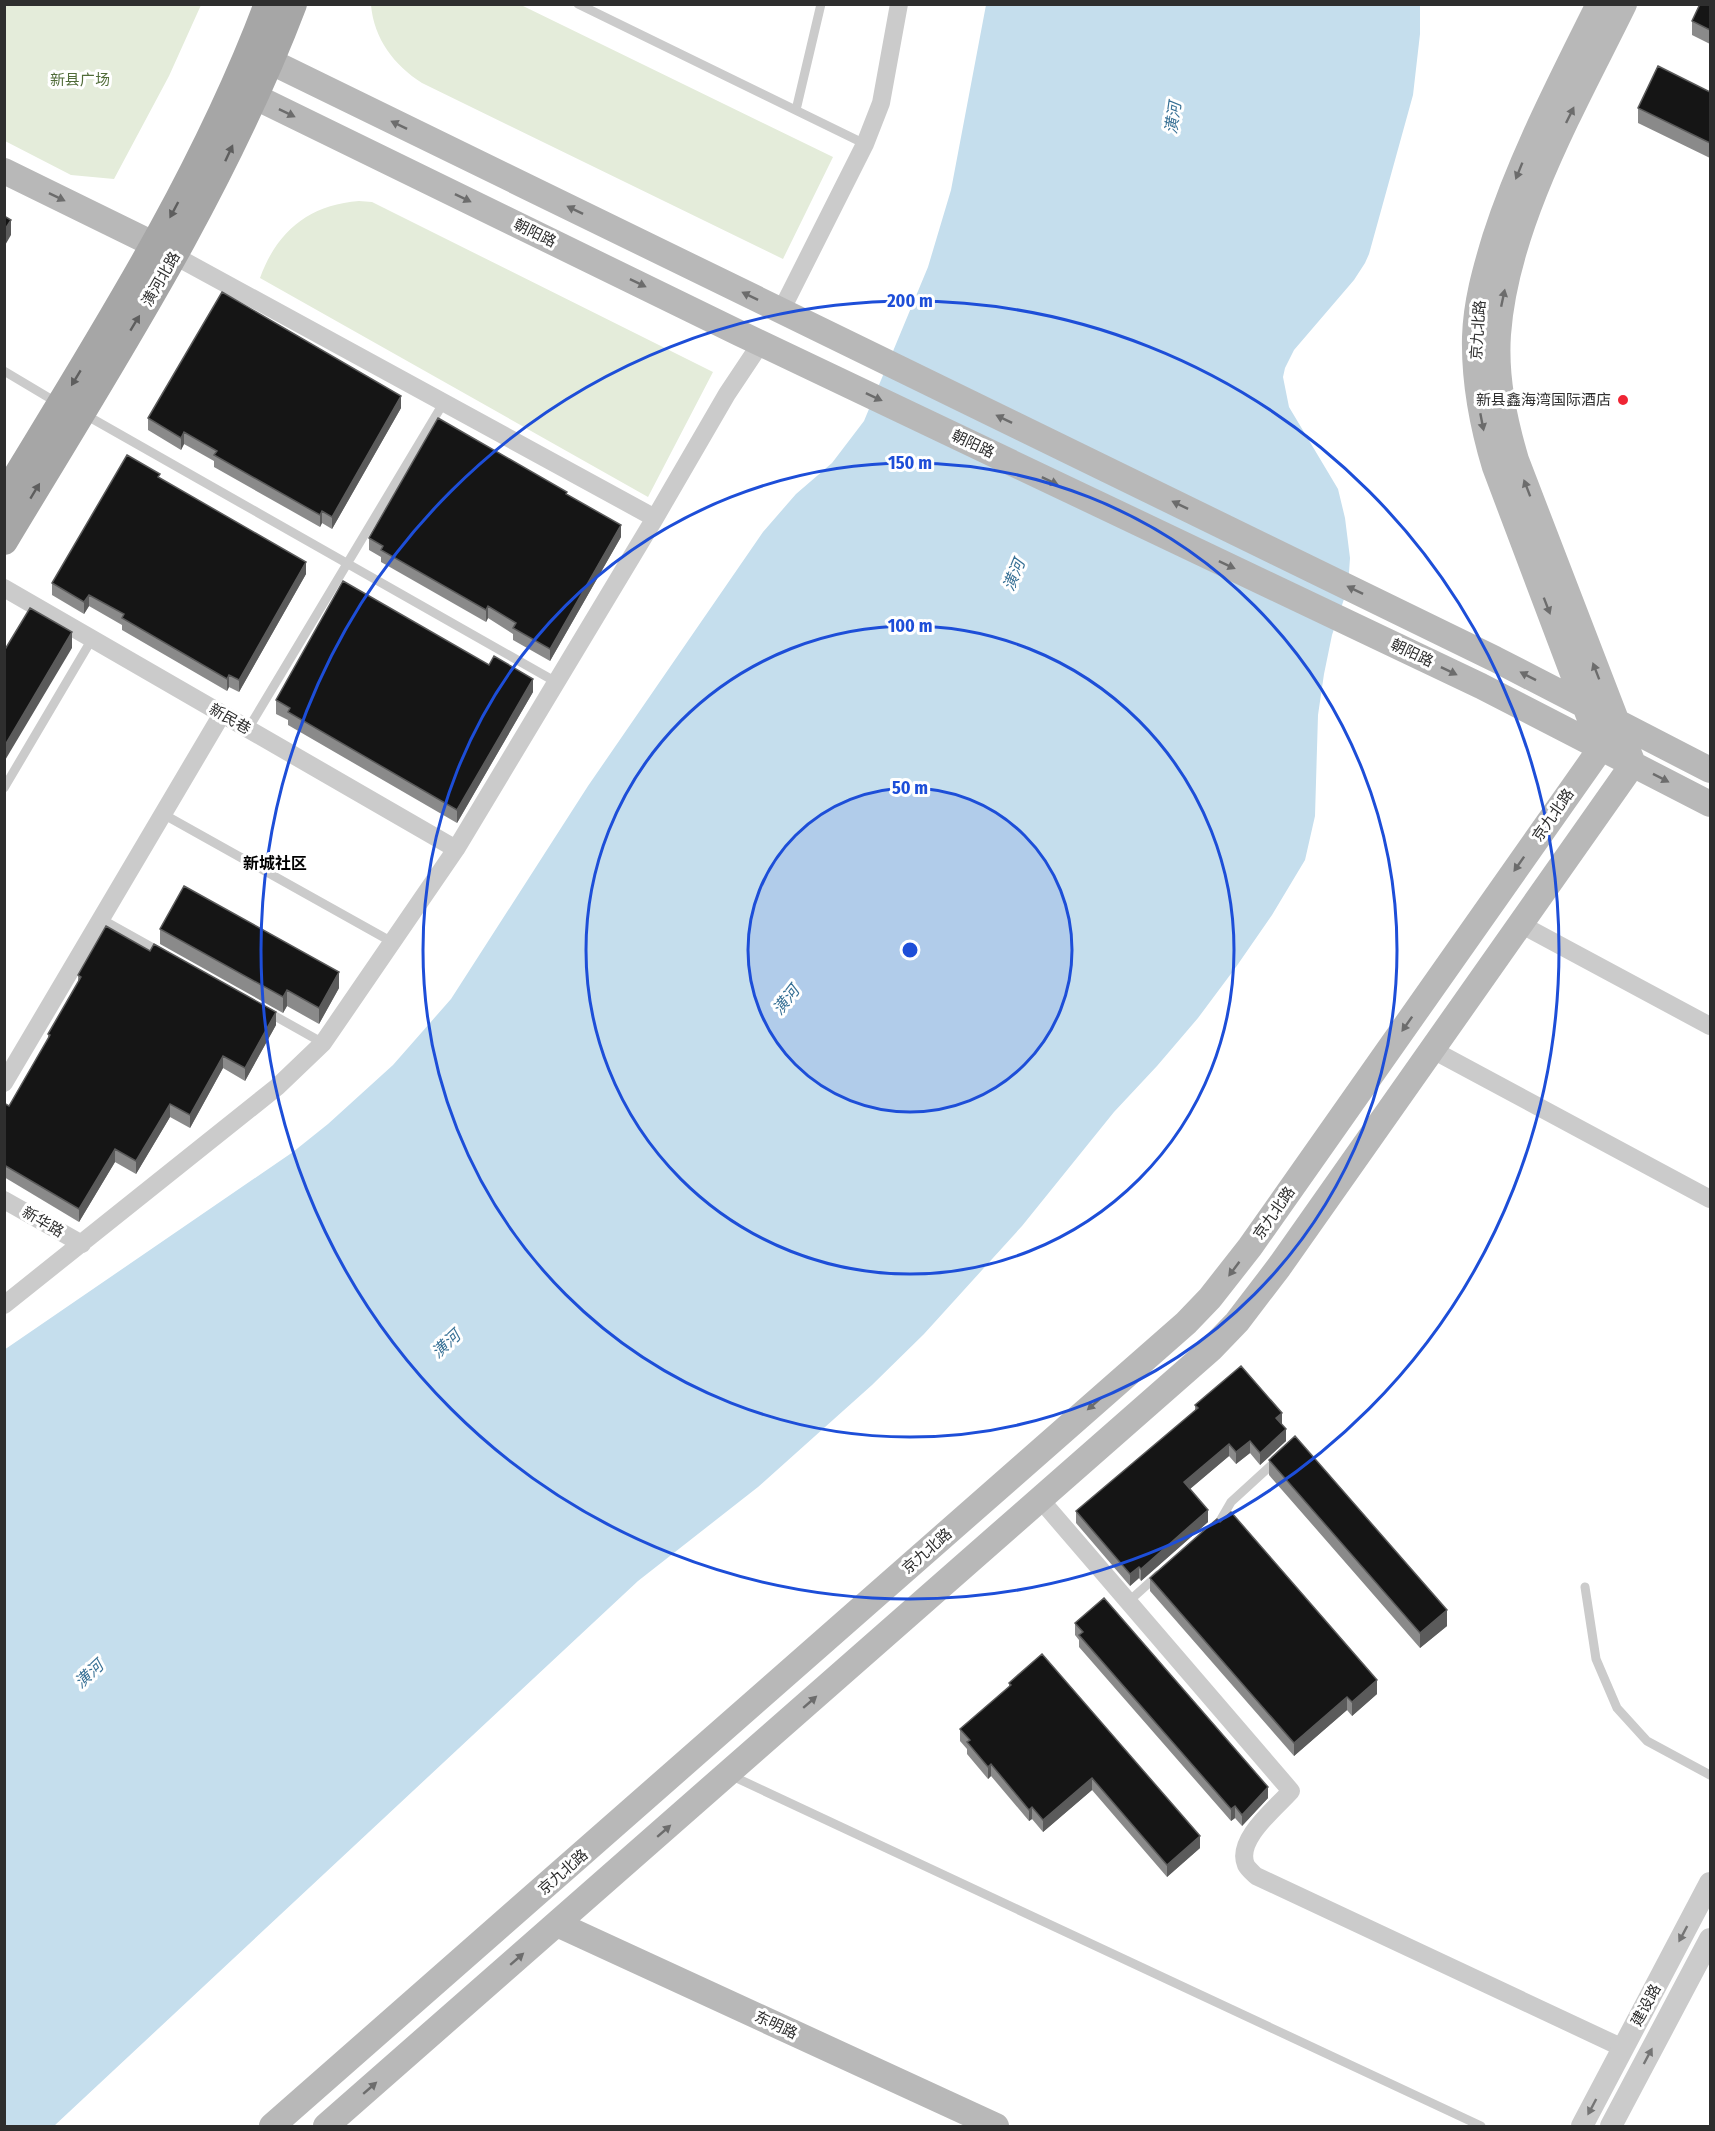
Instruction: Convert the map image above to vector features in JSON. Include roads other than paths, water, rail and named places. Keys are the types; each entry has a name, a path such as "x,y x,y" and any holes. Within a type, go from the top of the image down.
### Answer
{"main road":[{"name":"潢河北路","path":"260,57 268,4"},
{"name":"潢河北路","path":"4,541 71,409 165,250 203,154 245,92 260,57 293,4"},
{"name":"京九北路","path":"272,2127 1186,1323 1210,1298 1243,1256 1601,748 1495,467 1485,436 1475,370 1475,335 1479,301 1508,200 1541,122 1599,4"},
{"name":"京九北路","path":"1624,4 1557,142 1529,208 1501,304 1498,369 1507,431 1516,460 1633,764"},
{"name":"朝阳路","path":"260,57 1407,616 1710,770"},
{"name":"朝阳路","path":"245,92 761,343 1481,686 1710,804"},
{"path":"4,171 165,250"},
{"name":"潢河北路","path":"4,497 71,409"},
{"path":"326,2127 1156,1396 1184,1374 1237,1322 1279,1267 1633,764"},
{"name":"东明路","path":"557,1924 996,2127"}],"street":[{"path":"782,311 865,144 881,103 899,4"},
{"path":"165,250 655,518"},
{"path":"4,1305 277,1087 323,1043 456,849 727,394 761,343"},
{"name":"新民巷","path":"4,588 456,849"},
{"path":"4,1083 222,714"},
{"path":"1520,924 1710,1026"},
{"path":"1431,1049 1710,1199"},
{"name":"新华路","path":"4,1200 82,1244"},
{"path":"1040,1499 1291,1791 1250,1835 1247,1842 1244,1850 1246,1866 1256,1876 1623,2048"},
{"name":"建设路","path":"1582,2127 1710,1883"},
{"name":"建设路","path":"1611,2127 1710,1939"}],"lane":[{"path":"578,4 865,144"},
{"path":"796,110 821,4"},
{"path":"4,371 556,682"},
{"path":"248,729 444,402"},
{"path":"4,788 92,639"},
{"path":"163,814 392,942"},
{"path":"101,919 172,958"},
{"path":"253,1003 323,1043"},
{"path":"1203,1536 1220,1521 1231,1502 1286,1451"},
{"path":"1128,1602 1170,1565"},
{"path":"1585,1587 1596,1659 1617,1708 1647,1741 1710,1775"},
{"path":"728,1774 1481,2127"}],"water":[{"name":"潢河","path":"986,5 1420,5 1420,34 1413,95 1369,254 1354,280 1294,350 1283,377 1289,407 1338,489 1345,518 1350,558 1348,587 1332,635 1324,674 1318,715 1315,816 1305,860 1272,915 1198,1018 1114,1112 1022,1226 924,1334 872,1385 758,1487 638,1581 54,2126 5,2126 4,1350 293,1152 328,1124 393,1065 451,999 588,786 763,532 796,494 832,463 864,421 928,267 951,190"}],"place":[{"name":"新县鑫海湾国际酒店","path":"1623,400"}],"district":[{"name":"新城社区","path":"275,863"}],"park label":[{"name":"新县广场","path":"80,80"}]}
